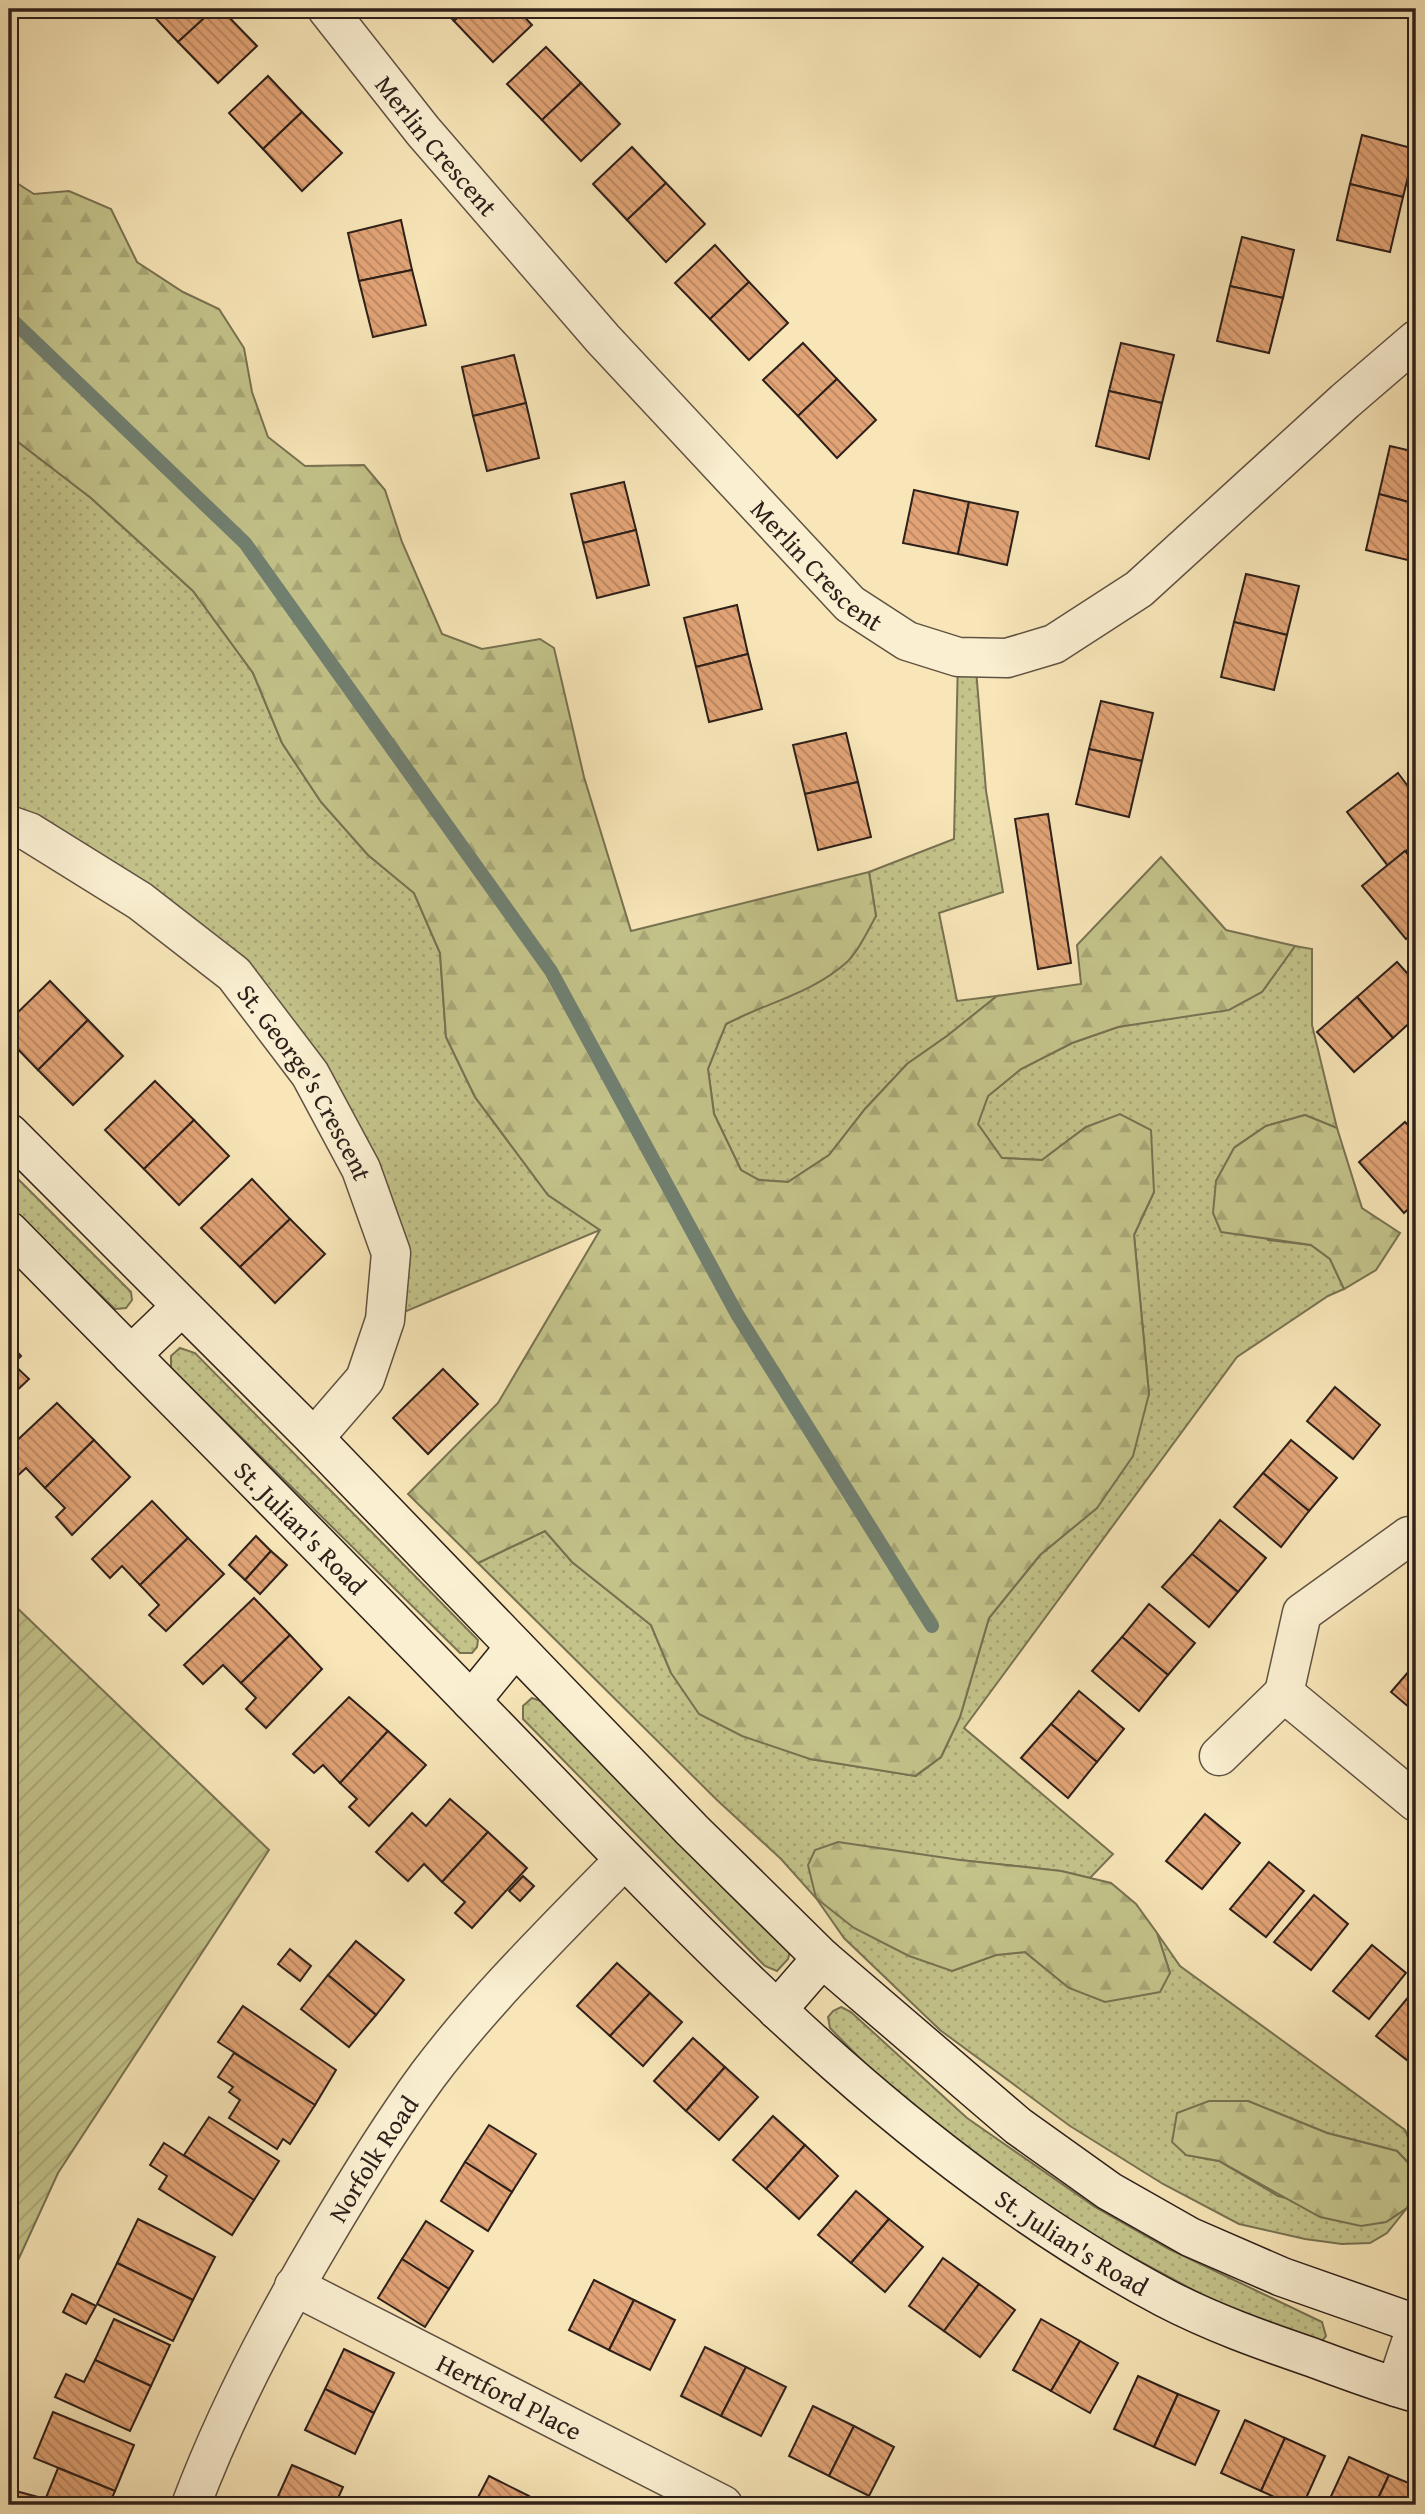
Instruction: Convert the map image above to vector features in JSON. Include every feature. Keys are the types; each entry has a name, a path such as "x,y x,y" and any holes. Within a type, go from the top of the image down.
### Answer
{"street":[{"name":"Merlin Crescent","path":"327,9 423,131 603,339 850,604 906,641 958,657 1007,658 1054,644 1139,589 1416,340"},
{"name":"St. George's Crescent","path":"9,825 29,832 140,901 234,974 310,1074 360,1169 391,1253 386,1320 365,1379 314,1438"},
{"path":"9,1133 314,1438 514,1647 822,1958 1018,2126 1109,2191 1190,2237 1282,2277 1416,2325 1406,2390"},
{"name":"St. Julian's Road","path":"9,1231 624,1860 777,2010 851,2078 942,2152 1078,2249 1168,2299 1243,2334 1406,2390"},
{"path":"131,1355 181,1307"},
{"path":"1219,1756 1284,1693 1302,1614 1409,1536"},
{"path":"471,1701 514,1647"},
{"path":"1284,1693 1416,1802"},
{"name":"Norfolk Road","path":"191,2505 228,2413 260,2348 361,2175 429,2074 546,1940 624,1860"},
{"path":"777,2010 822,1958"},
{"name":"Hertford Place","path":"294,2286 723,2505"}],"green space":[{"path":"9,178 34,194 69,191 111,209 137,262 183,292 219,309 244,348 252,392 268,437 305,466 364,465 385,490 402,542 442,634 482,649 540,639 554,648 584,777 631,931 869,872 876,916 847,962 819,982 726,1024 708,1069 714,1114 741,1170 759,1180 788,1182 829,1155 865,1109 907,1064 997,996 1081,984 1077,945 1161,857 1226,930 1295,946 1262,992 1229,1010 1118,1027 1072,1043 1021,1069 988,1096 978,1124 1002,1158 1042,1160 1086,1127 1120,1114 1151,1130 1154,1192 1134,1235 1149,1394 1133,1456 1097,1508 1040,1555 989,1618 960,1717 941,1757 915,1776 810,1759 742,1736 699,1714 671,1673 651,1625 572,1562 545,1531 478,1563 408,1494 498,1403 600,1230 548,1195 475,1097 446,1037 440,953 414,893 368,855 321,802 282,743 253,673 193,591 91,498 9,435"},
{"path":"9,435 91,498 193,591 253,673 282,743 321,802 368,855 414,893 440,953 446,1037 475,1097 548,1195 600,1230 385,1320 391,1253 234,974 9,825"},
{"path":"958,657 975,657 986,791 1003,892 939,913 957,1001 997,996 907,1064 865,1109 829,1155 788,1182 759,1180 741,1170 714,1114 708,1069 726,1024 757,1009 876,916 869,872 954,839"},
{"path":"1295,946 1312,949 1312,1025 1337,1128 1305,1115 1266,1126 1235,1147 1216,1181 1268,1240 1311,1245 1330,1259 1344,1289 1328,1296 1237,1357 964,1728 1113,1854 1090,1878 1061,1871 960,1860 952,1971 996,1955 1025,1952 1069,1988 1170,1973 1157,1933 1180,1966 1405,2130 1415,2155 1414,2169 1397,2151 1327,2133 1248,2101 1186,2155 1219,2161 1278,2196 1386,2222 1407,2208 1387,2233 1370,2243 1342,2244 1305,2239 1239,2224 1163,2184 1070,2126 940,2030 844,1938 816,1898 781,1859 717,1800 478,1563 545,1531 572,1562 651,1625 671,1673 810,1759 916,1776 941,1757 960,1717 989,1618 1040,1555 1097,1508 1149,1394 1134,1235 1154,1192 1086,1127 1042,1160 1001,1158 977,1124 988,1096 1021,1069 1072,1043 1118,1027 1168,1018 1262,992"},
{"path":"1305,1115 1337,1128 1362,1208 1400,1233 1376,1270 1344,1289 1330,1259 1311,1245 1221,1232 1213,1213 1216,1181 1234,1148 1266,1126"},
{"path":"9,1170 131,1292 132,1300 126,1308 115,1309 9,1206"},
{"path":"180,1348 195,1353 478,1640 472,1653 460,1653 171,1368 171,1356"},
{"path":"12,1603 269,1850 58,2173 9,2280 9,1606"},
{"path":"532,1698 547,1703 790,1951 788,1959 777,1971 765,1966 523,1719 523,1706"},
{"path":"838,1842 960,1860 1061,1871 1111,1883 1136,1904 1157,1933 1170,1973 1160,1992 1105,2002 1069,1988 1025,1952 996,1955 952,1971 909,1956 854,1928 816,1898 808,1865 815,1850"},
{"path":"841,2007 851,2012 967,2118 1095,2207 1169,2249 1322,2322 1326,2336 1318,2346 1234,2312 1091,2235 970,2155 899,2098 830,2028 828,2017"},
{"path":"1209,2101 1248,2101 1327,2133 1397,2151 1414,2169 1414,2189 1407,2208 1386,2222 1361,2226 1320,2217 1219,2161 1186,2155 1172,2142 1177,2113"}],"building":[{"path":"147,9 214,9 178,42"},
{"path":"214,9 221,9 257,46 218,83 178,42"},
{"path":"443,9 467,9 454,21"},
{"path":"467,9 517,9 532,25 493,62 454,21"},
{"path":"546,47 581,83 542,120 507,84"},
{"path":"268,76 302,112 263,149 229,113"},
{"path":"581,83 620,124 581,161 542,120"},
{"path":"302,112 342,153 302,191 263,149"},
{"path":"1362,135 1415,149 1403,197 1350,184"},
{"path":"632,147 666,183 627,220 593,184"},
{"path":"666,183 705,224 666,262 627,220"},
{"path":"1350,184 1403,197 1390,252 1337,240"},
{"path":"401,220 412,270 359,281 348,233"},
{"path":"1242,237 1294,250 1283,298 1230,286"},
{"path":"715,245 749,282 710,319 675,283"},
{"path":"412,270 426,325 373,337 359,281"},
{"path":"749,282 788,323 749,360 710,319"},
{"path":"1230,286 1283,298 1269,353 1217,341"},
{"path":"803,343 837,379 798,416 763,380"},
{"path":"1121,343 1174,355 1162,403 1109,391"},
{"path":"514,355 526,403 473,416 462,367"},
{"path":"837,379 876,420 837,458 798,416"},
{"path":"1109,391 1162,403 1149,459 1096,446"},
{"path":"526,403 539,458 487,471 473,416"},
{"path":"1390,446 1416,452 1416,504 1379,494"},
{"path":"624,482 636,530 583,543 571,494"},
{"path":"914,490 969,502 958,554 903,543"},
{"path":"1379,494 1416,504 1416,562 1366,550"},
{"path":"969,502 1018,512 1007,565 958,554"},
{"path":"636,530 649,585 597,598 583,543"},
{"path":"1246,574 1299,586 1287,635 1234,622"},
{"path":"737,605 748,654 696,667 684,618"},
{"path":"1234,622 1287,635 1274,690 1221,677"},
{"path":"748,654 762,709 709,722 696,667"},
{"path":"1101,701 1153,713 1142,761 1089,749"},
{"path":"846,733 858,782 805,794 793,745"},
{"path":"1089,749 1142,761 1129,817 1076,804"},
{"path":"1398,773 1416,797 1416,843 1388,866 1347,812"},
{"path":"858,782 871,837 818,850 805,794"},
{"path":"1048,814 1071,963 1038,969 1015,819"},
{"path":"1405,851 1416,864 1416,931 1406,939 1362,886"},
{"path":"1397,962 1416,983 1416,1017 1393,1038 1357,997"},
{"path":"50,981 88,1020 38,1070 9,1040 9,1021"},
{"path":"1357,997 1393,1038 1354,1072 1317,1032"},
{"path":"88,1020 123,1056 73,1105 38,1070"},
{"path":"155,1081 194,1120 144,1169 105,1130"},
{"path":"194,1120 229,1156 179,1205 144,1169"},
{"path":"1405,1122 1416,1134 1416,1202 1404,1213 1359,1162"},
{"path":"252,1179 290,1219 240,1267 201,1228"},
{"path":"290,1219 325,1254 275,1303 240,1267"},
{"path":"9,1343 21,1356 13,1364 29,1379 9,1398"},
{"path":"443,1369 478,1404 428,1454 393,1418"},
{"path":"1335,1387 1380,1425 1353,1459 1307,1421"},
{"path":"57,1403 94,1440 45,1488 26,1468 14,1479 9,1473 9,1448"},
{"path":"94,1440 130,1477 72,1535 56,1517 65,1508 45,1488"},
{"path":"1291,1440 1337,1478 1309,1511 1263,1473"},
{"path":"1263,1473 1309,1511 1281,1547 1234,1507"},
{"path":"152,1501 188,1538 140,1585 122,1566 110,1578 92,1559"},
{"path":"1220,1520 1266,1558 1238,1592 1192,1554"},
{"path":"256,1536 271,1551 245,1580 229,1565"},
{"path":"188,1538 224,1574 166,1631 149,1615 159,1605 140,1585"},
{"path":"271,1551 287,1565 260,1594 245,1580"},
{"path":"1192,1554 1238,1592 1209,1627 1162,1587"},
{"path":"254,1598 290,1635 241,1683 223,1665 203,1684 184,1665"},
{"path":"1149,1604 1195,1643 1168,1675 1122,1637"},
{"path":"290,1635 322,1669 266,1728 246,1709 256,1698 241,1683"},
{"path":"1122,1637 1168,1675 1139,1711 1092,1671"},
{"path":"1416,1663 1416,1713 1391,1692"},
{"path":"1079,1691 1124,1729 1097,1762 1051,1724"},
{"path":"349,1697 388,1731 340,1783 323,1765 314,1773 293,1754"},
{"path":"1051,1724 1097,1762 1068,1798 1021,1758"},
{"path":"388,1731 426,1765 369,1826 349,1807 357,1799 340,1783"},
{"path":"450,1799 488,1832 442,1882 424,1864 408,1881 376,1852 412,1813 426,1826"},
{"path":"1205,1814 1240,1843 1202,1889 1166,1861"},
{"path":"488,1832 527,1868 472,1928 455,1913 465,1902 442,1882"},
{"path":"1269,1862 1304,1891 1266,1937 1230,1909"},
{"path":"523,1876 534,1886 520,1901 509,1891"},
{"path":"1314,1895 1348,1924 1311,1970 1274,1942"},
{"path":"356,1941 404,1980 376,2015 328,1975"},
{"path":"1372,1945 1406,1973 1369,2019 1333,1991"},
{"path":"290,1949 311,1966 300,1981 278,1964"},
{"path":"617,1963 650,1993 610,2036 577,2006"},
{"path":"328,1975 376,2015 349,2047 301,2009"},
{"path":"1415,1989 1416,2059 1412,2064 1376,2036"},
{"path":"650,1993 682,2022 643,2066 610,2036"},
{"path":"243,2006 336,2070 315,2105 218,2042"},
{"path":"693,2038 725,2067 686,2111 654,2081"},
{"path":"234,2053 315,2105 290,2144 283,2139 277,2149 229,2118 240,2100 229,2092 233,2087 218,2077"},
{"path":"725,2067 758,2097 719,2140 686,2111"},
{"path":"773,2116 805,2145 766,2189 733,2160"},
{"path":"209,2117 279,2161 254,2200 184,2155"},
{"path":"489,2125 536,2154 512,2192 465,2162"},
{"path":"164,2143 254,2200 232,2235 159,2189 167,2176 150,2165"},
{"path":"805,2145 838,2176 799,2219 766,2189"},
{"path":"465,2162 512,2192 488,2231 441,2201"},
{"path":"856,2191 889,2219 851,2263 818,2235"},
{"path":"138,2219 215,2257 193,2300 117,2263"},
{"path":"889,2219 923,2247 885,2292 851,2263"},
{"path":"426,2221 473,2251 449,2289 402,2259"},
{"path":"943,2258 979,2284 944,2331 909,2306"},
{"path":"402,2259 449,2289 425,2327 378,2298"},
{"path":"117,2263 193,2300 173,2341 97,2304"},
{"path":"594,2280 634,2300 609,2350 569,2330"},
{"path":"979,2284 1015,2310 980,2357 944,2331"},
{"path":"72,2294 96,2306 86,2324 63,2312"},
{"path":"634,2300 675,2320 650,2370 609,2350"},
{"path":"114,2319 170,2345 151,2386 95,2360"},
{"path":"1041,2319 1080,2341 1051,2391 1013,2370"},
{"path":"1080,2341 1118,2363 1090,2413 1051,2391"},
{"path":"705,2347 746,2367 721,2416 681,2396"},
{"path":"344,2349 394,2373 374,2413 325,2389"},
{"path":"95,2360 151,2386 130,2431 55,2397 66,2374 84,2382"},
{"path":"746,2367 786,2387 761,2436 721,2416"},
{"path":"1138,2376 1178,2394 1154,2447 1114,2429"},
{"path":"325,2389 374,2413 355,2454 305,2430"},
{"path":"1178,2394 1219,2411 1195,2465 1154,2447"},
{"path":"813,2406 854,2426 829,2476 789,2456"},
{"path":"53,2412 134,2445 115,2491 34,2458"},
{"path":"1245,2420 1285,2438 1261,2491 1221,2473"},
{"path":"854,2426 894,2447 869,2496 829,2476"},
{"path":"1285,2438 1325,2456 1303,2505 1292,2505 1261,2491"},
{"path":"1349,2457 1389,2475 1375,2505 1327,2505"},
{"path":"292,2465 343,2487 335,2505 274,2505"},
{"path":"58,2468 115,2491 109,2505 43,2505"},
{"path":"1389,2475 1416,2486 1416,2505 1375,2505"},
{"path":"489,2476 529,2496 524,2505 474,2505"},
{"path":"12,2490 38,2497 35,2505 9,2505"}],"waterway":[{"path":"9,317 245,543 551,971 737,1314 932,1626"}]}
